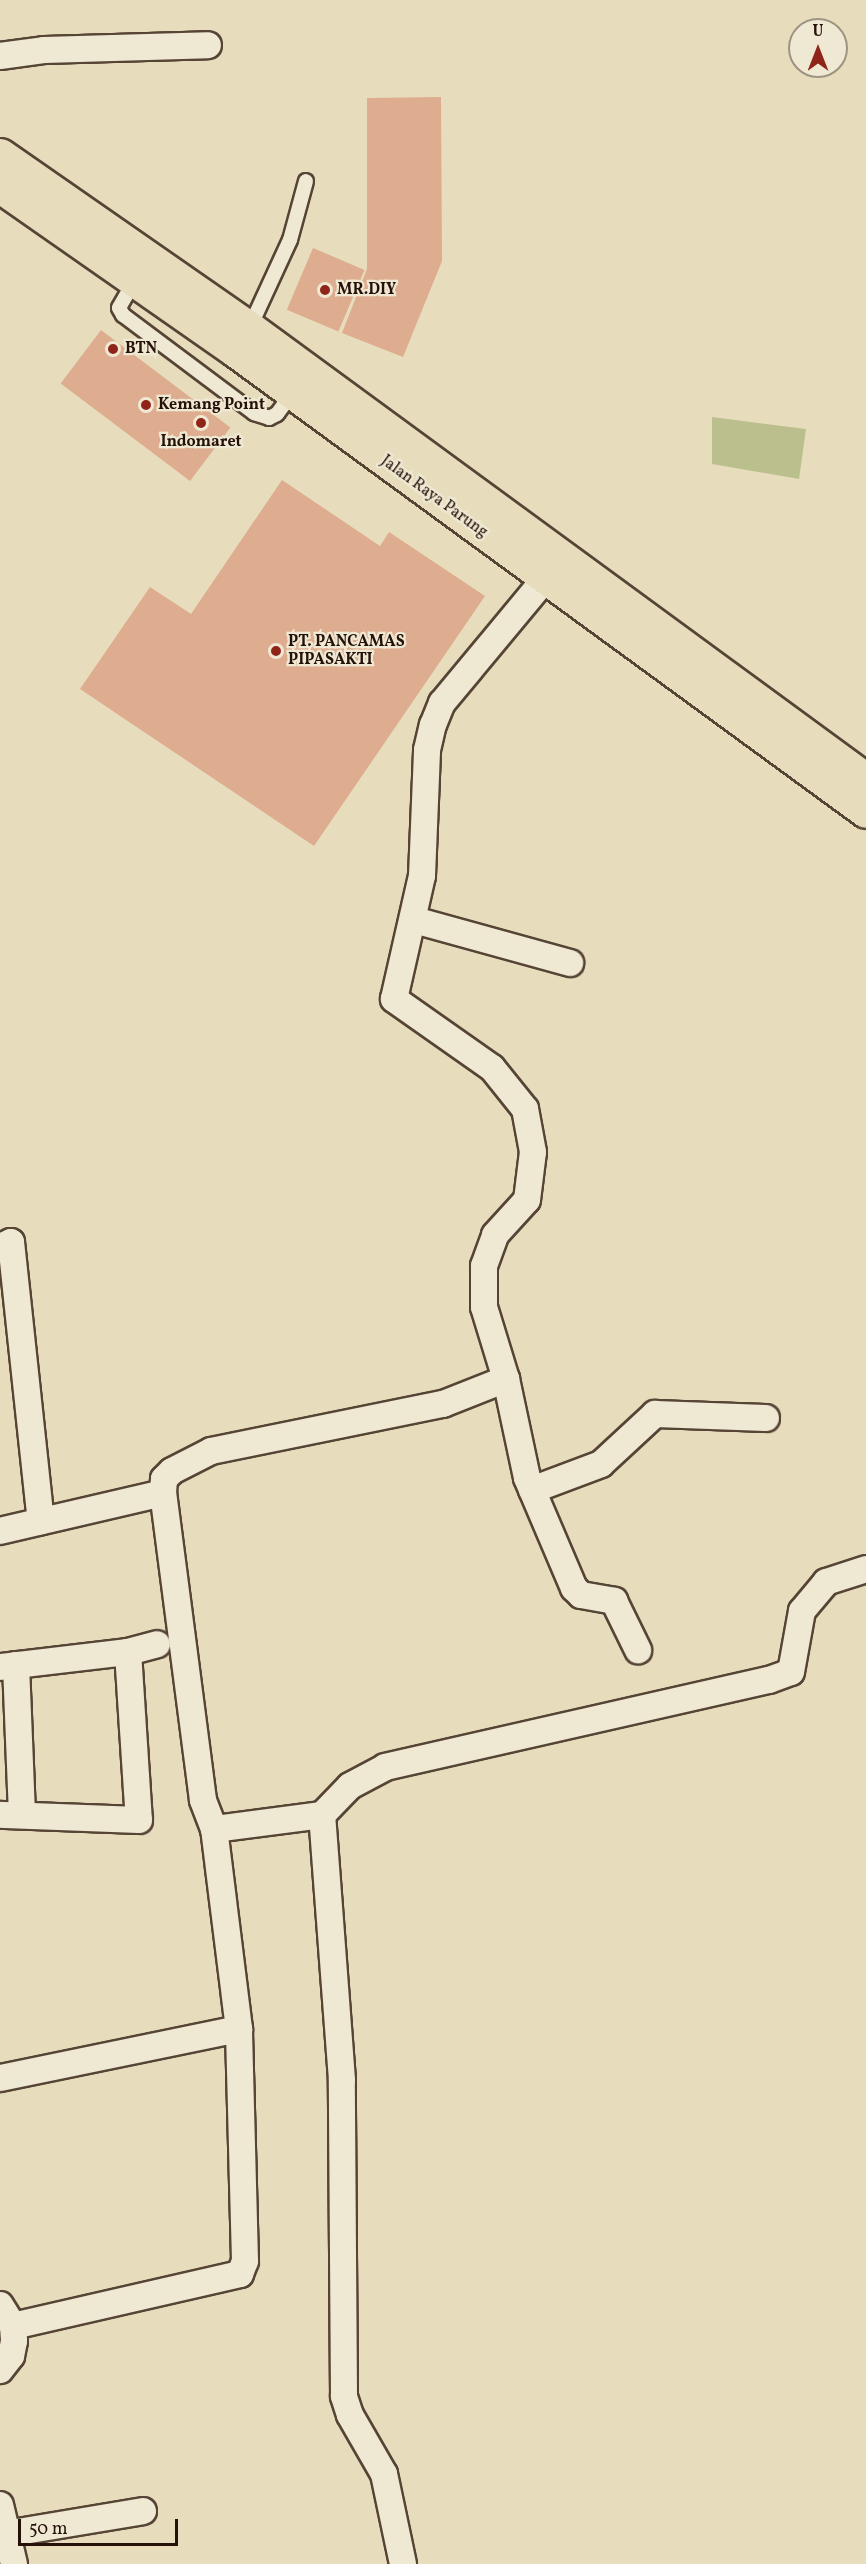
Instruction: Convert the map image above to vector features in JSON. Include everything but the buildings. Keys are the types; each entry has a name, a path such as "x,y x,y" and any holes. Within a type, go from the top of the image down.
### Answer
{"highway":[{"name":"Jalan Raya Parung","path":"0,155 242,339 866,780"},
{"name":"Jalan Raya Parung","path":"0,186 135,280 242,339 293,392 545,579 866,811"}],"street":[{"path":"0,56 44,50 208,45"},
{"path":"545,579 442,704 433,725 427,750 422,876 414,920 394,999 492,1068 525,1109 533,1152 526,1200 495,1235 484,1266 484,1307 506,1379 532,1490 574,1588 581,1595 614,1601 638,1650"},
{"path":"414,920 570,963"},
{"path":"0,1247 11,1242 41,1521"},
{"path":"0,2370 11,2356 7,2316 240,2274 245,2261 239,2029 214,1829 203,1800 163,1493 164,1479 172,1471 210,1451 443,1404 506,1379"},
{"path":"532,1490 601,1464 655,1414 766,1418"},
{"path":"0,1531 163,1493"},
{"path":"214,1829 322,1815 350,1786 385,1767 769,1680 791,1672 802,1611 826,1582 866,1569"},
{"path":"128,1652 139,1820 11,1815 8,1666 128,1652 157,1644"},
{"path":"322,1815 342,2080 344,2396 350,2415 384,2474 403,2564"},
{"path":"0,2078 239,2029"},
{"path":"0,2505 3,2534 14,2564"},
{"path":"3,2534 143,2511"}],"lane":[{"path":"242,339 291,240 306,181"},
{"path":"135,280 119,308 123,315 254,413 269,418 277,414 293,392"}],"green space":[{"path":"712,417 806,429 799,479 712,464"}],"place":[{"name":"MR.DIY","path":"325,290"},
{"name":"BTN","path":"113,349"},
{"name":"Kemang Point","path":"146,405"},
{"name":"Indomaret","path":"201,423"},
{"name":"PT. PANCAMAS PIPASAKTI","path":"276,651"}]}
